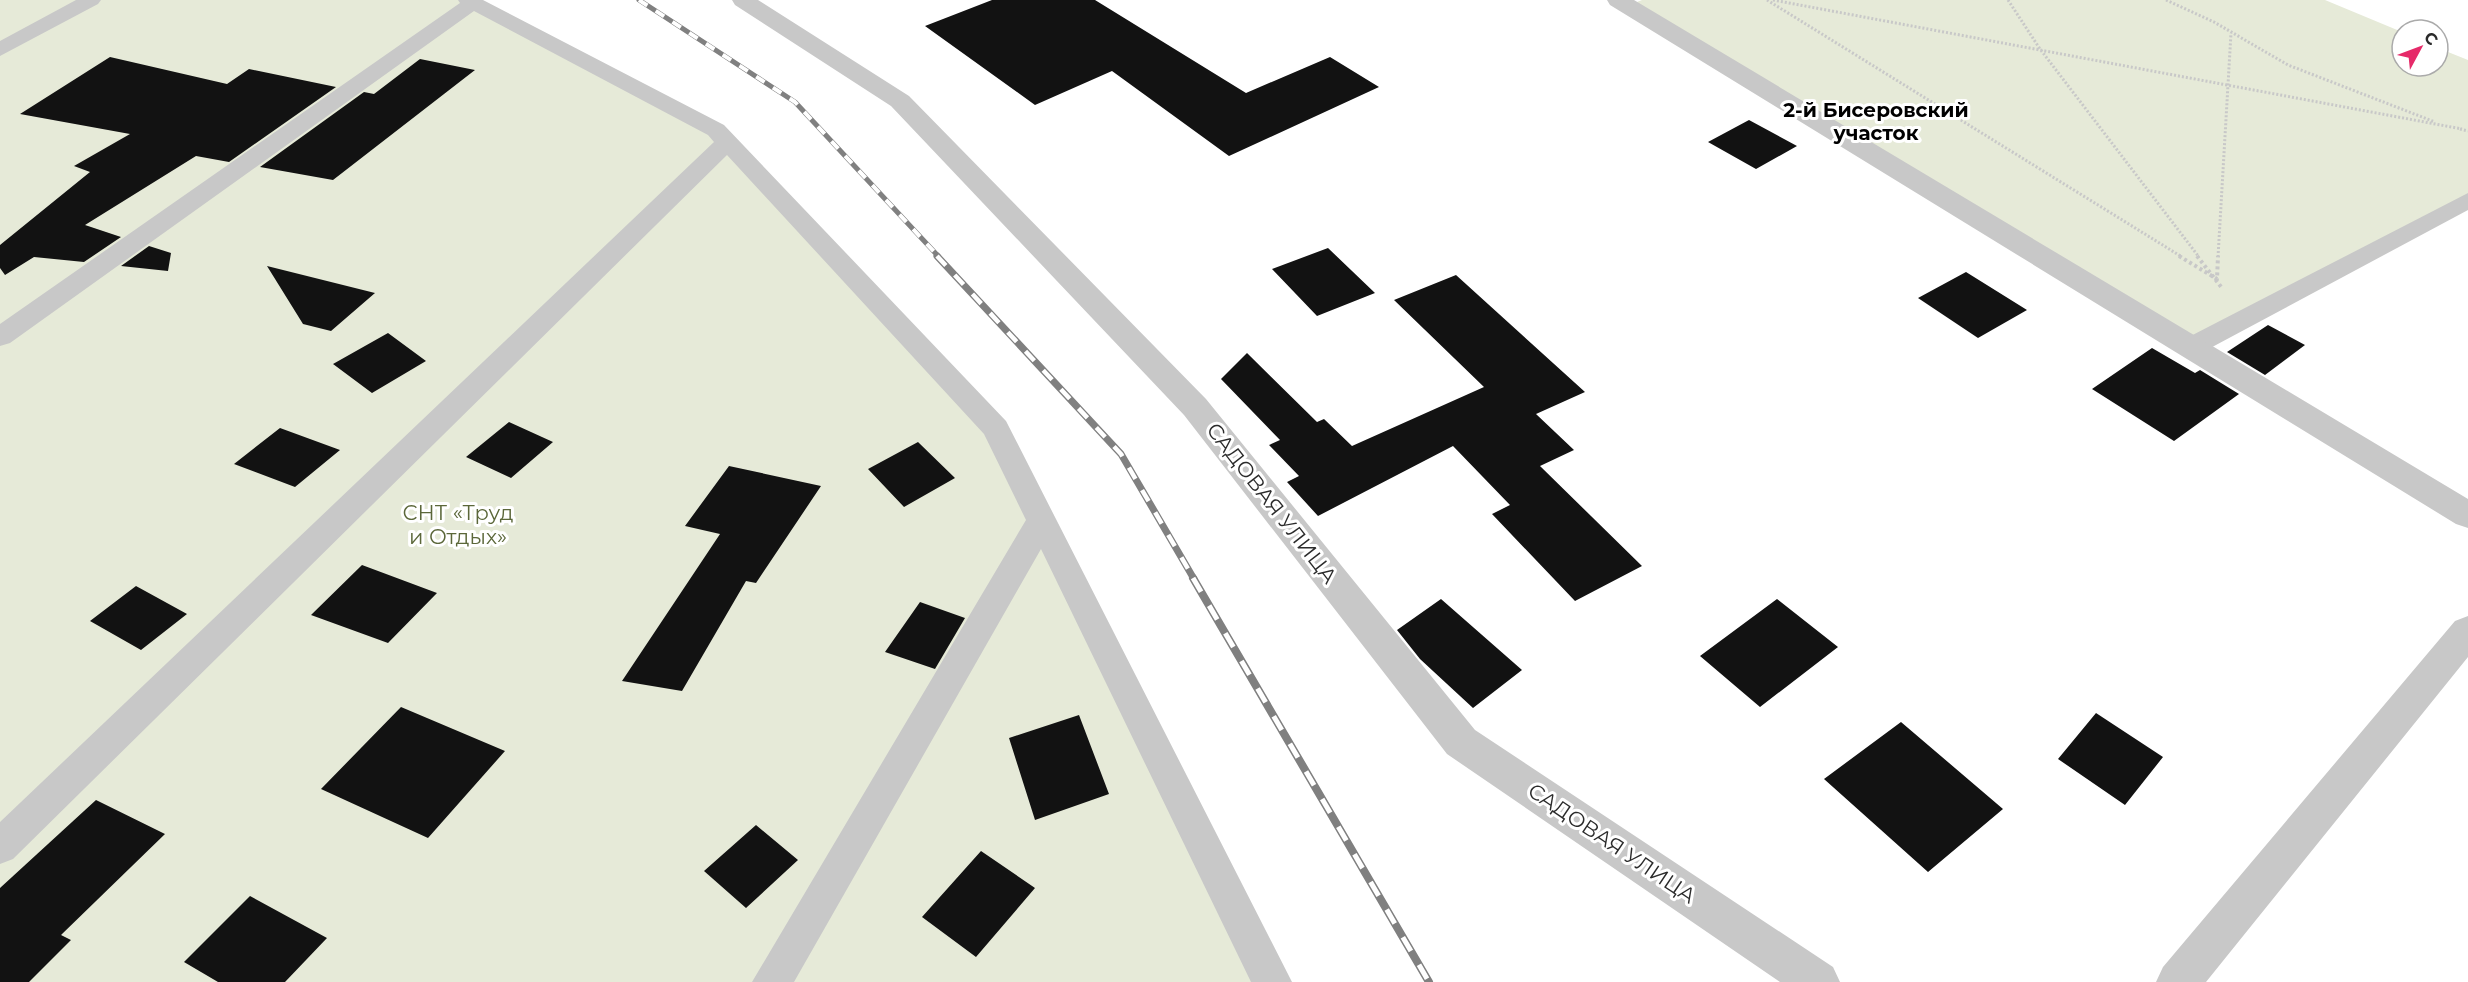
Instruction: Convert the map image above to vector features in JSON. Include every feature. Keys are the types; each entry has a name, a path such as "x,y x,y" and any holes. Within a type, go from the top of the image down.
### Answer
{"street":[{"name":"САДОВАЯ УЛИЦА","path":"743,0 900,101 1195,406 1461,742 1818,982"},
{"path":"1618,0 2468,515"},
{"path":"2178,982 2468,631"}],"lane":[{"path":"0,50 91,0"},
{"path":"0,337 470,1 716,130 996,428 1272,982"},
{"path":"0,847 727,142"},
{"path":"2191,347 2239,319 2468,200"},
{"path":"772,982 1042,520"}],"path":[{"path":"1767,0 2217,279"},
{"path":"1773,0 2462,129"},
{"path":"2008,0 2040,49 2217,279 2239,319"},
{"path":"2166,0 2232,33 2288,65 2423,119 2468,131"},
{"path":"2217,279 2227,85 2232,33"}],"green space":[{"name":"СНТ «Труд и Отдых»","path":"0,0 468,0 716,130 996,428 1272,982 0,982"},
{"path":"1642,0 2325,0 2390,27 2390,78 2450,78 2450,53 2468,60 2468,200 2191,347 1627,6"}],"building":[{"path":"992,0 1095,0 1246,93 1330,57 1379,87 1229,156 1112,71 1035,105 925,26"},
{"path":"110,57 227,84 249,69 336,87 229,162 196,156 85,225 121,237 84,262 34,257 5,275 0,268 0,245 90,172 74,166 130,134 20,114"},
{"path":"420,59 475,70 333,180 260,167 364,92 374,94"},
{"path":"1749,120 1797,146 1756,169 1708,142"},
{"path":"149,246 171,253 168,271 121,266"},
{"path":"1328,248 1375,293 1317,316 1272,269"},
{"path":"267,266 375,293 331,331 303,324"},
{"path":"1966,272 2027,310 1978,338 1918,298"},
{"path":"1456,275 1585,392 1536,414 1574,450 1540,466 1642,566 1575,601 1492,514 1510,505 1453,446 1318,516 1287,482 1299,476 1269,445 1280,440 1221,379 1247,353 1317,422 1324,419 1352,446 1484,387 1394,300"},
{"path":"2268,325 2305,345 2265,375 2227,352"},
{"path":"388,333 426,361 372,393 333,364"},
{"path":"2152,348 2195,373 2200,370 2239,394 2174,441 2092,389"},
{"path":"509,422 553,442 511,478 466,457"},
{"path":"280,428 340,450 295,487 234,464"},
{"path":"918,442 955,478 904,507 868,469"},
{"path":"729,466 821,486 756,583 746,581 682,691 622,681 720,534 685,526"},
{"path":"362,565 437,593 388,643 311,615"},
{"path":"136,586 187,614 141,650 90,621"},
{"path":"1441,599 1522,670 1473,708 1420,659 1397,630"},
{"path":"1777,599 1838,647 1760,707 1700,656"},
{"path":"920,602 965,618 935,669 885,652"},
{"path":"401,707 505,751 428,838 321,789"},
{"path":"2096,713 2163,757 2125,805 2058,759"},
{"path":"1079,715 1109,794 1035,820 1009,738"},
{"path":"1901,722 2003,809 1928,872 1824,779"},
{"path":"96,800 165,834 61,935 71,940 29,982 0,982 0,888"},
{"path":"756,825 798,860 746,908 704,871"},
{"path":"981,851 1035,888 976,957 922,917"},
{"path":"250,896 327,938 285,982 218,982 184,962"}],"railway":[{"path":"639,0 795,102 939,257"},
{"path":"937,256 1121,454 1194,579"},
{"path":"1193,578 1429,982"}],"district":[{"name":"2-й Бисеровский участок","path":"1876,122"}]}
